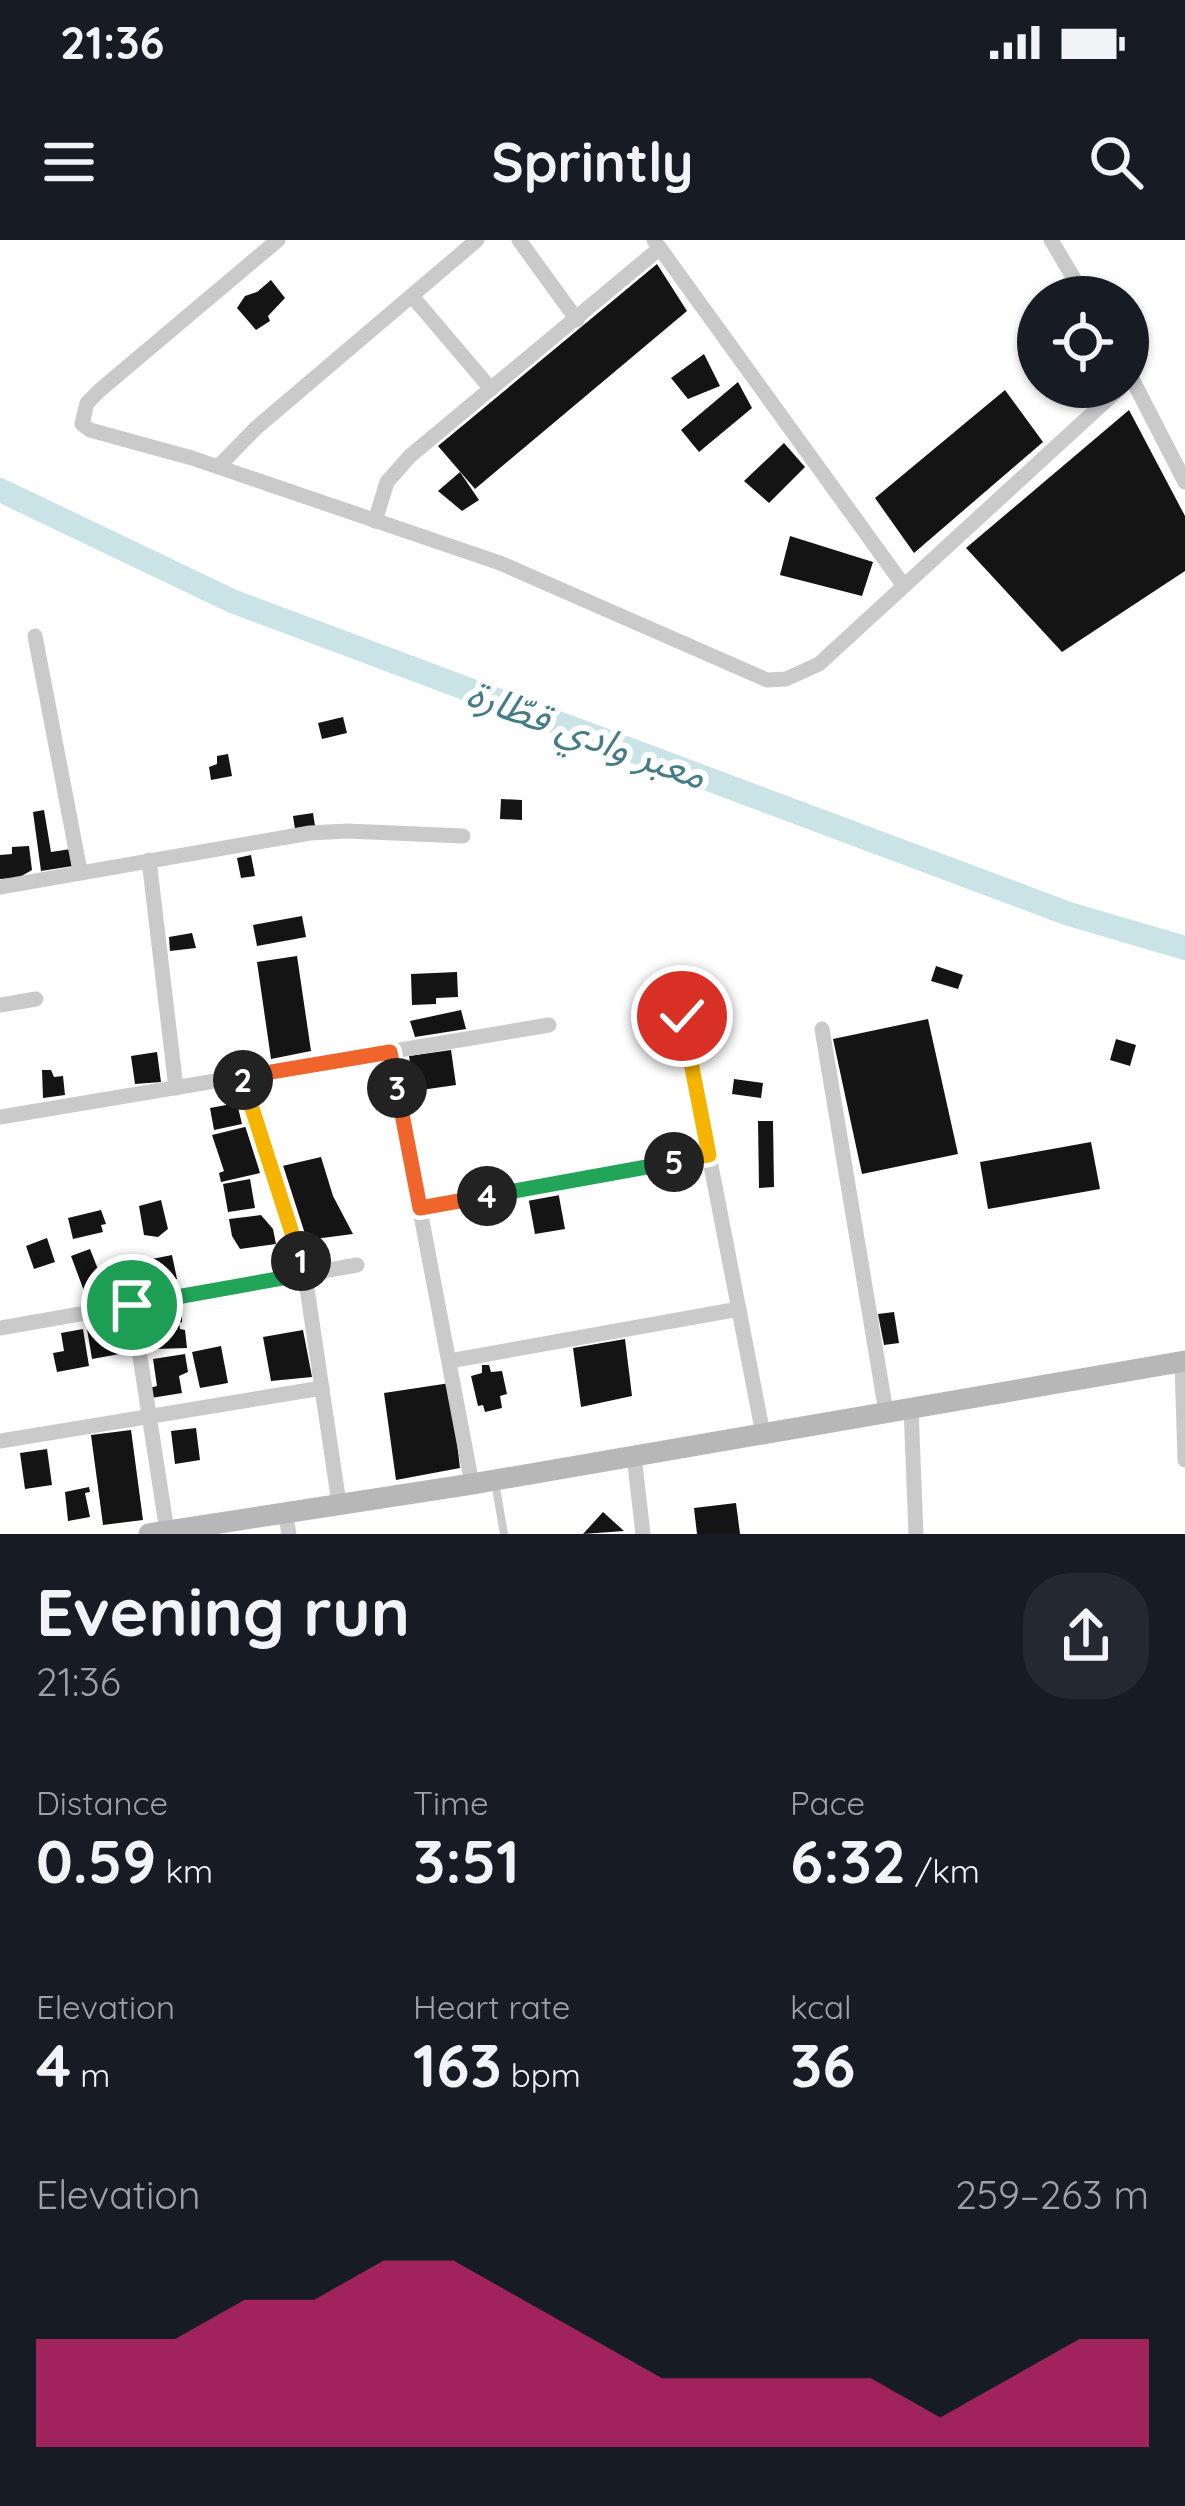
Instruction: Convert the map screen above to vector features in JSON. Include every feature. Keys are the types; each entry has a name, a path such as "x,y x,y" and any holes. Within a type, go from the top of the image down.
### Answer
{"street":[{"path":"278,240 87,403 81,417 90,430 218,467 500,563 767,680 787,679 819,664 1096,408"},
{"path":"218,467 256,428 477,240"},
{"path":"519,240 577,320"},
{"path":"1051,240 1072,276"},
{"path":"375,521 394,472 577,320 657,244 904,586"},
{"path":"412,296 491,389"},
{"path":"1143,408 1185,482"},
{"path":"35,636 80,871"},
{"path":"0,887 310,833 463,836"},
{"path":"149,860 176,1088"},
{"path":"0,1005 36,999"},
{"path":"682,1016 764,1434"},
{"path":"0,1117 549,1025"},
{"path":"822,1029 886,1412"},
{"path":"390,1052 449,1361 483,1482"},
{"path":"242,1077 305,1274 339,1503"},
{"path":"420,1208 709,1155"},
{"path":"0,1328 356,1265"},
{"path":"132,1305 148,1417 172,1532 287,1523 339,1503 1184,1362 1185,1460"},
{"path":"449,1361 739,1309"},
{"path":"0,1441 322,1388"},
{"path":"910,1408 916,1534"},
{"path":"634,1456 642,1532"}],"lane":[{"path":"483,1482 504,1534"}],"building":[{"path":"657,264 687,311 475,489 438,446"},
{"path":"271,280 285,298 268,316 270,321 256,330 237,308 245,296"},
{"path":"704,354 720,386 688,399 671,378"},
{"path":"738,382 752,408 699,452 681,430"},
{"path":"1005,390 1043,442 914,553 875,498"},
{"path":"1129,410 1185,516 1185,571 1062,652 966,548"},
{"path":"784,443 805,467 769,503 744,481"},
{"path":"460,472 479,500 462,511 438,491"},
{"path":"790,536 873,562 862,596 780,575"},
{"path":"343,717 347,733 322,739 318,723"},
{"path":"228,754 232,776 211,780 209,767 217,764 217,756"},
{"path":"501,799 522,800 522,820 500,819"},
{"path":"44,810 51,852 71,849 73,866 41,871 33,812"},
{"path":"313,813 315,826 295,829 293,816"},
{"path":"29,846 32,870 18,878 0,879 0,855 12,854 12,847"},
{"path":"251,855 255,876 241,878 237,858"},
{"path":"302,916 306,937 257,946 253,925"},
{"path":"192,933 196,948 170,951 169,937"},
{"path":"297,956 311,1051 271,1059 257,962"},
{"path":"936,966 963,975 958,989 931,981"},
{"path":"457,972 458,997 412,1005 411,974"},
{"path":"461,1010 466,1029 415,1037 410,1021"},
{"path":"928,1019 958,1154 862,1174 833,1039"},
{"path":"1116,1039 1136,1045 1130,1066 1110,1060"},
{"path":"451,1050 456,1085 414,1091 409,1056"},
{"path":"157,1052 161,1082 135,1084 131,1056"},
{"path":"42,1070 63,1076 65,1095 43,1098"},
{"path":"734,1079 763,1083 761,1098 732,1094"},
{"path":"237,1103 242,1124 214,1130 210,1108"},
{"path":"758,1121 773,1121 774,1187 759,1188"},
{"path":"249,1126 260,1173 221,1182 219,1173 224,1171 212,1135"},
{"path":"1091,1142 1100,1189 988,1209 980,1162"},
{"path":"321,1157 333,1196 353,1234 299,1241 294,1202 278,1167"},
{"path":"250,1179 255,1208 228,1212 223,1184"},
{"path":"558,1191 565,1229 535,1234 528,1196"},
{"path":"161,1200 168,1229 158,1237 144,1235 139,1206"},
{"path":"101,1210 106,1224 101,1225 103,1232 73,1239 68,1218"},
{"path":"261,1215 273,1229 276,1244 240,1249 229,1219"},
{"path":"47,1238 55,1262 34,1269 26,1246"},
{"path":"90,1249 107,1292 87,1299 71,1256"},
{"path":"172,1255 177,1279 158,1284 152,1259"},
{"path":"162,1311 163,1317 182,1314 179,1323 187,1348 156,1349 152,1313"},
{"path":"894,1312 899,1343 884,1345 878,1314"},
{"path":"119,1317 125,1353 92,1359 86,1323"},
{"path":"83,1329 89,1366 57,1372 53,1353 64,1351 61,1333"},
{"path":"303,1330 312,1377 271,1381 263,1337"},
{"path":"625,1339 632,1396 581,1407 573,1348"},
{"path":"221,1346 228,1383 200,1388 192,1352"},
{"path":"185,1354 188,1372 179,1376 182,1393 151,1398 149,1388 157,1386 153,1359"},
{"path":"482,1365 489,1365 491,1372 502,1371 507,1394 500,1396 502,1408 485,1412 483,1405 478,1406 471,1376 482,1373"},
{"path":"450,1383 460,1468 396,1480 384,1393"},
{"path":"196,1428 200,1460 175,1464 171,1431"},
{"path":"131,1430 143,1520 103,1525 91,1435"},
{"path":"47,1449 52,1485 25,1489 20,1453"},
{"path":"89,1487 90,1492 85,1493 90,1517 68,1521 65,1492"},
{"path":"736,1503 740,1534 697,1534 694,1508"},
{"path":"603,1512 624,1531 583,1534"}],"waterway":[{"name":"معبر وادي قطّارة","path":"0,490 232,601 1069,914 1185,948"}],"route":[{"path":"132,1305 305,1274 242,1077 390,1052 420,1208 709,1155 682,1016"}]}
